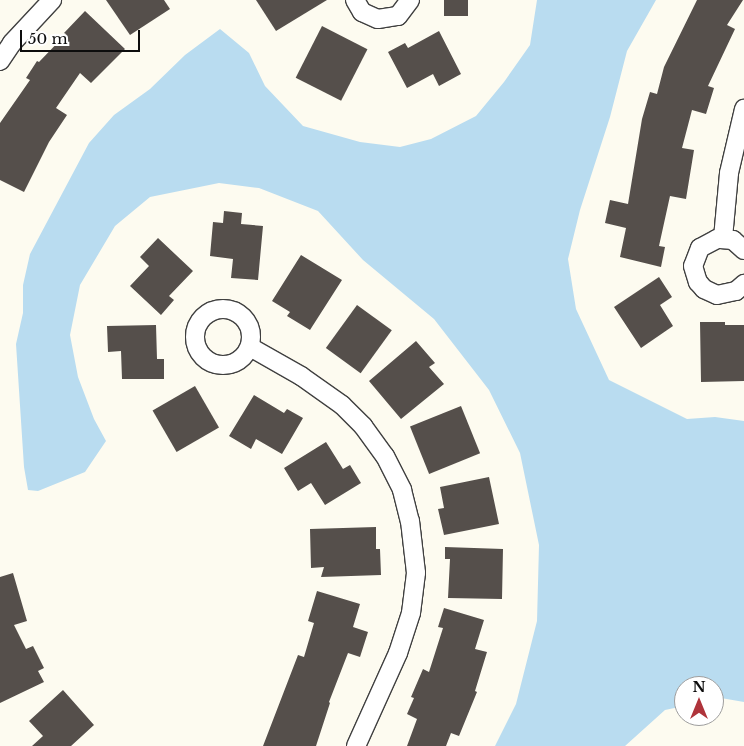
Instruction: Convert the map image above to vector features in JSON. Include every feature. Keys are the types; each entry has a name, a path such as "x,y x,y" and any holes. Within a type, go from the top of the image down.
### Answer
{"street":[{"path":"0,61 12,44 52,0"},
{"path":"355,0 362,12 378,20 398,16 410,0"},
{"path":"723,238 729,173 744,108"},
{"path":"744,250 733,240 723,238 708,242 695,257 693,266 698,282 704,289 717,294 736,291 744,284"},
{"path":"250,347 301,376 342,405 363,426 385,456 402,490 408,513 416,573 412,613 398,653 356,746"}],"water":[{"path":"537,0 656,0 627,51 610,117 580,210 568,259 576,309 609,380 687,419 715,417 744,421 744,702 724,699 724,676 674,676 674,708 665,710 625,746 495,746 516,704 537,621 539,545 520,453 489,390 434,319 363,260 318,211 259,188 219,183 150,197 115,226 80,285 70,335 78,377 94,419 106,441 85,472 38,491 28,490 24,467 16,344 23,313 23,285 30,254 89,143 114,115 150,89 185,55 220,29 249,53 265,86 303,126 360,142 400,147 431,139 476,116 504,82 530,45"}],"building":[{"path":"106,0 164,0 170,9 130,35"},
{"path":"256,0 327,0 276,31"},
{"path":"444,0 468,0 468,16 444,16"},
{"path":"697,0 743,0 727,25 735,29 708,86 714,88 706,114 692,110 682,148 694,150 686,199 670,196 659,246 665,247 661,267 620,257 626,228 605,223 610,200 628,204 642,119 650,92 657,94 664,67"},
{"path":"85,11 125,49 91,83 80,73 56,108 67,115 49,142 24,192 0,180 0,123 30,80 26,78 37,61 39,62 66,34 64,33"},
{"path":"322,26 367,49 341,101 296,78"},
{"path":"439,31 461,74 439,86 433,74 407,88 388,52 405,43 408,48"},
{"path":"224,211 242,213 241,224 263,226 258,280 231,278 233,259 210,256 213,222 223,223"},
{"path":"158,238 193,271 169,296 174,300 161,315 130,286 149,266 140,257"},
{"path":"301,255 342,280 310,330 287,316 290,312 272,301"},
{"path":"659,277 672,297 660,305 673,326 641,348 614,307"},
{"path":"357,305 392,330 361,373 326,348"},
{"path":"700,322 725,322 725,325 744,325 744,381 701,382"},
{"path":"156,325 157,359 164,359 164,379 122,379 121,351 108,352 107,326"},
{"path":"416,341 435,363 429,367 444,384 401,419 369,381"},
{"path":"195,386 219,428 177,452 153,410"},
{"path":"254,395 284,413 287,409 303,418 282,454 256,439 251,449 229,436"},
{"path":"461,406 480,453 429,474 410,427"},
{"path":"326,442 343,469 350,465 361,483 325,505 311,483 298,491 284,468"},
{"path":"489,477 499,524 444,535 438,509 444,508 440,487"},
{"path":"376,527 376,549 380,549 381,575 321,577 324,567 311,568 310,529"},
{"path":"445,547 503,549 502,599 448,598 450,559 445,559"},
{"path":"13,573 27,621 14,625 26,649 33,646 44,668 38,671 44,682 0,703 0,577"},
{"path":"317,591 360,604 353,627 368,632 360,657 348,653 329,702 316,746 263,746 298,655 304,657 314,623 308,621"},
{"path":"444,608 484,620 475,649 487,652 475,691 477,692 459,736 451,733 446,746 407,746 417,719 407,714 414,698 411,697 423,669 429,672 443,628 438,627"},
{"path":"63,690 94,725 71,746 32,746 43,736 29,721"}]}
